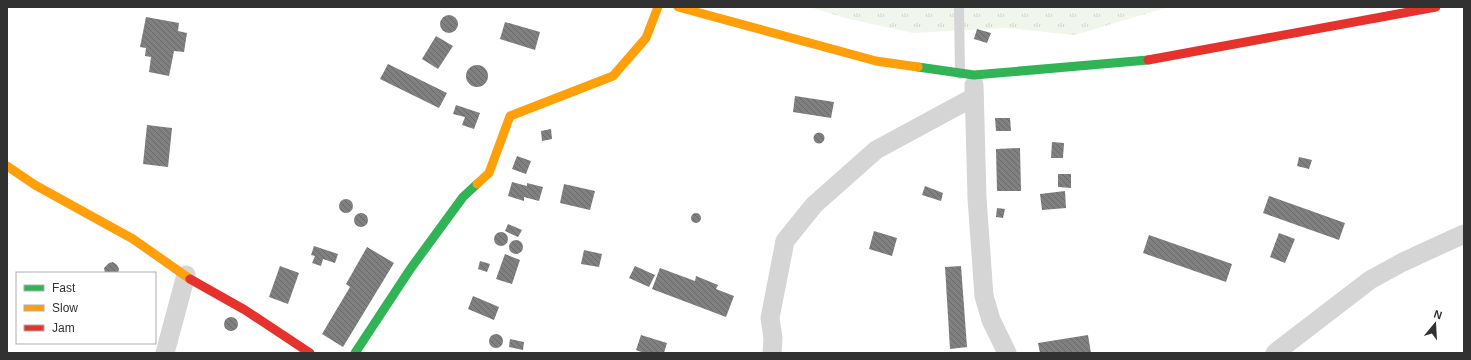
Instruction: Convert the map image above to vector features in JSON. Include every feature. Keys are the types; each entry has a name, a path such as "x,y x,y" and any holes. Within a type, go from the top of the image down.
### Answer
{"street":[{"path":"355,353 411,268 459,203 489,172 510,116 612,76 646,38 658,7"},
{"path":"678,7 876,61 967,74 1141,61 1436,7"},
{"path":"967,74 974,97 977,198 984,296 991,320 1007,353"},
{"path":"772,353 773,338 770,318 785,241 814,205 876,150 974,97"},
{"path":"7,166 35,185 133,239 186,275 245,310 310,353"},
{"path":"1276,353 1370,280 1403,262 1464,234"},
{"path":"165,353 186,275"}],"lane":[{"path":"959,7 967,74"}],"green space":[{"path":"810,7 1168,7 1075,35 1007,28 913,33 845,18"}],"building":[{"path":"445,15 453,15 458,20 456,31 453,33 445,33 440,28 440,20"},
{"path":"146,17 179,23 178,31 187,33 184,52 174,51 169,76 149,72 151,57 145,56 146,48 140,47"},
{"path":"505,22 540,32 535,50 500,39"},
{"path":"977,29 991,33 987,43 974,39"},
{"path":"436,36 453,46 438,69 422,59"},
{"path":"388,64 447,93 439,108 380,79"},
{"path":"477,65 485,68 488,76 485,84 477,87 469,84 466,76 469,68"},
{"path":"795,96 834,102 831,118 793,112"},
{"path":"456,105 480,113 474,129 462,125 465,117 453,114"},
{"path":"995,118 1010,118 1011,131 996,131"},
{"path":"147,125 172,128 168,167 143,164"},
{"path":"551,129 552,139 542,141 541,131"},
{"path":"817,133 821,133 823,134 823,142 817,143 814,140 814,136"},
{"path":"1052,142 1064,143 1063,158 1051,158"},
{"path":"1020,148 1021,191 997,191 996,149"},
{"path":"517,156 531,161 526,174 512,169"},
{"path":"1299,157 1312,160 1309,169 1297,166"},
{"path":"1058,174 1071,174 1071,188 1058,187"},
{"path":"512,182 527,186 527,183 543,187 539,201 524,197 524,201 508,196"},
{"path":"564,184 595,191 590,210 560,203"},
{"path":"925,186 943,193 941,201 922,195"},
{"path":"1065,191 1066,208 1042,210 1040,194"},
{"path":"1269,196 1345,223 1339,240 1263,213"},
{"path":"343,199 349,199 353,203 353,209 349,213 343,213 339,209 339,203"},
{"path":"997,208 1005,209 1003,218 996,217"},
{"path":"358,213 364,213 368,217 368,223 364,227 358,227 354,223 354,217"},
{"path":"694,213 698,213 700,214 700,222 694,223 691,220 691,216"},
{"path":"508,224 522,230 518,237 505,231"},
{"path":"874,231 897,238 892,256 869,249"},
{"path":"498,232 504,232 508,236 508,242 504,246 498,246 494,242 494,236"},
{"path":"1279,233 1295,239 1285,263 1270,257"},
{"path":"1149,235 1232,264 1226,282 1143,253"},
{"path":"513,240 519,240 523,244 523,250 519,254 513,254 509,250 509,244"},
{"path":"314,246 338,254 335,263 323,259 321,266 312,263 315,256 311,255"},
{"path":"367,247 394,263 343,347 322,334 350,287 346,284"},
{"path":"584,250 602,254 599,267 581,264"},
{"path":"505,254 520,260 512,284 496,279"},
{"path":"480,261 490,264 487,272 478,269"},
{"path":"113,262 119,269 118,272 105,272 104,268 109,263"},
{"path":"280,266 299,273 288,304 269,297"},
{"path":"635,266 655,275 649,287 629,278"},
{"path":"961,266 967,347 950,349 945,267"},
{"path":"660,268 695,281 696,276 718,285 716,289 734,296 726,317 652,289"},
{"path":"473,296 499,307 494,320 468,309"},
{"path":"228,317 234,317 238,321 238,327 234,331 228,331 224,327 224,321"},
{"path":"493,334 499,334 503,338 503,344 499,348 493,348 489,344 489,338"},
{"path":"641,335 667,343 664,353 644,353 636,350"},
{"path":"1088,335 1091,353 1040,353 1038,343"},
{"path":"510,339 524,342 523,350 509,347"}],"traffic: fast":[{"path":"918,67 974,75 1148,60"},
{"path":"355,353 411,268 463,197 477,184"}],"traffic: slow":[{"path":"477,184 489,173 510,116 613,76 646,38 658,7"},
{"path":"678,7 876,61 918,67"},
{"path":"7,166 35,185 133,239 190,279"}],"traffic: jam":[{"path":"1148,60 1436,7"},
{"path":"190,279 245,310 310,353"}]}
